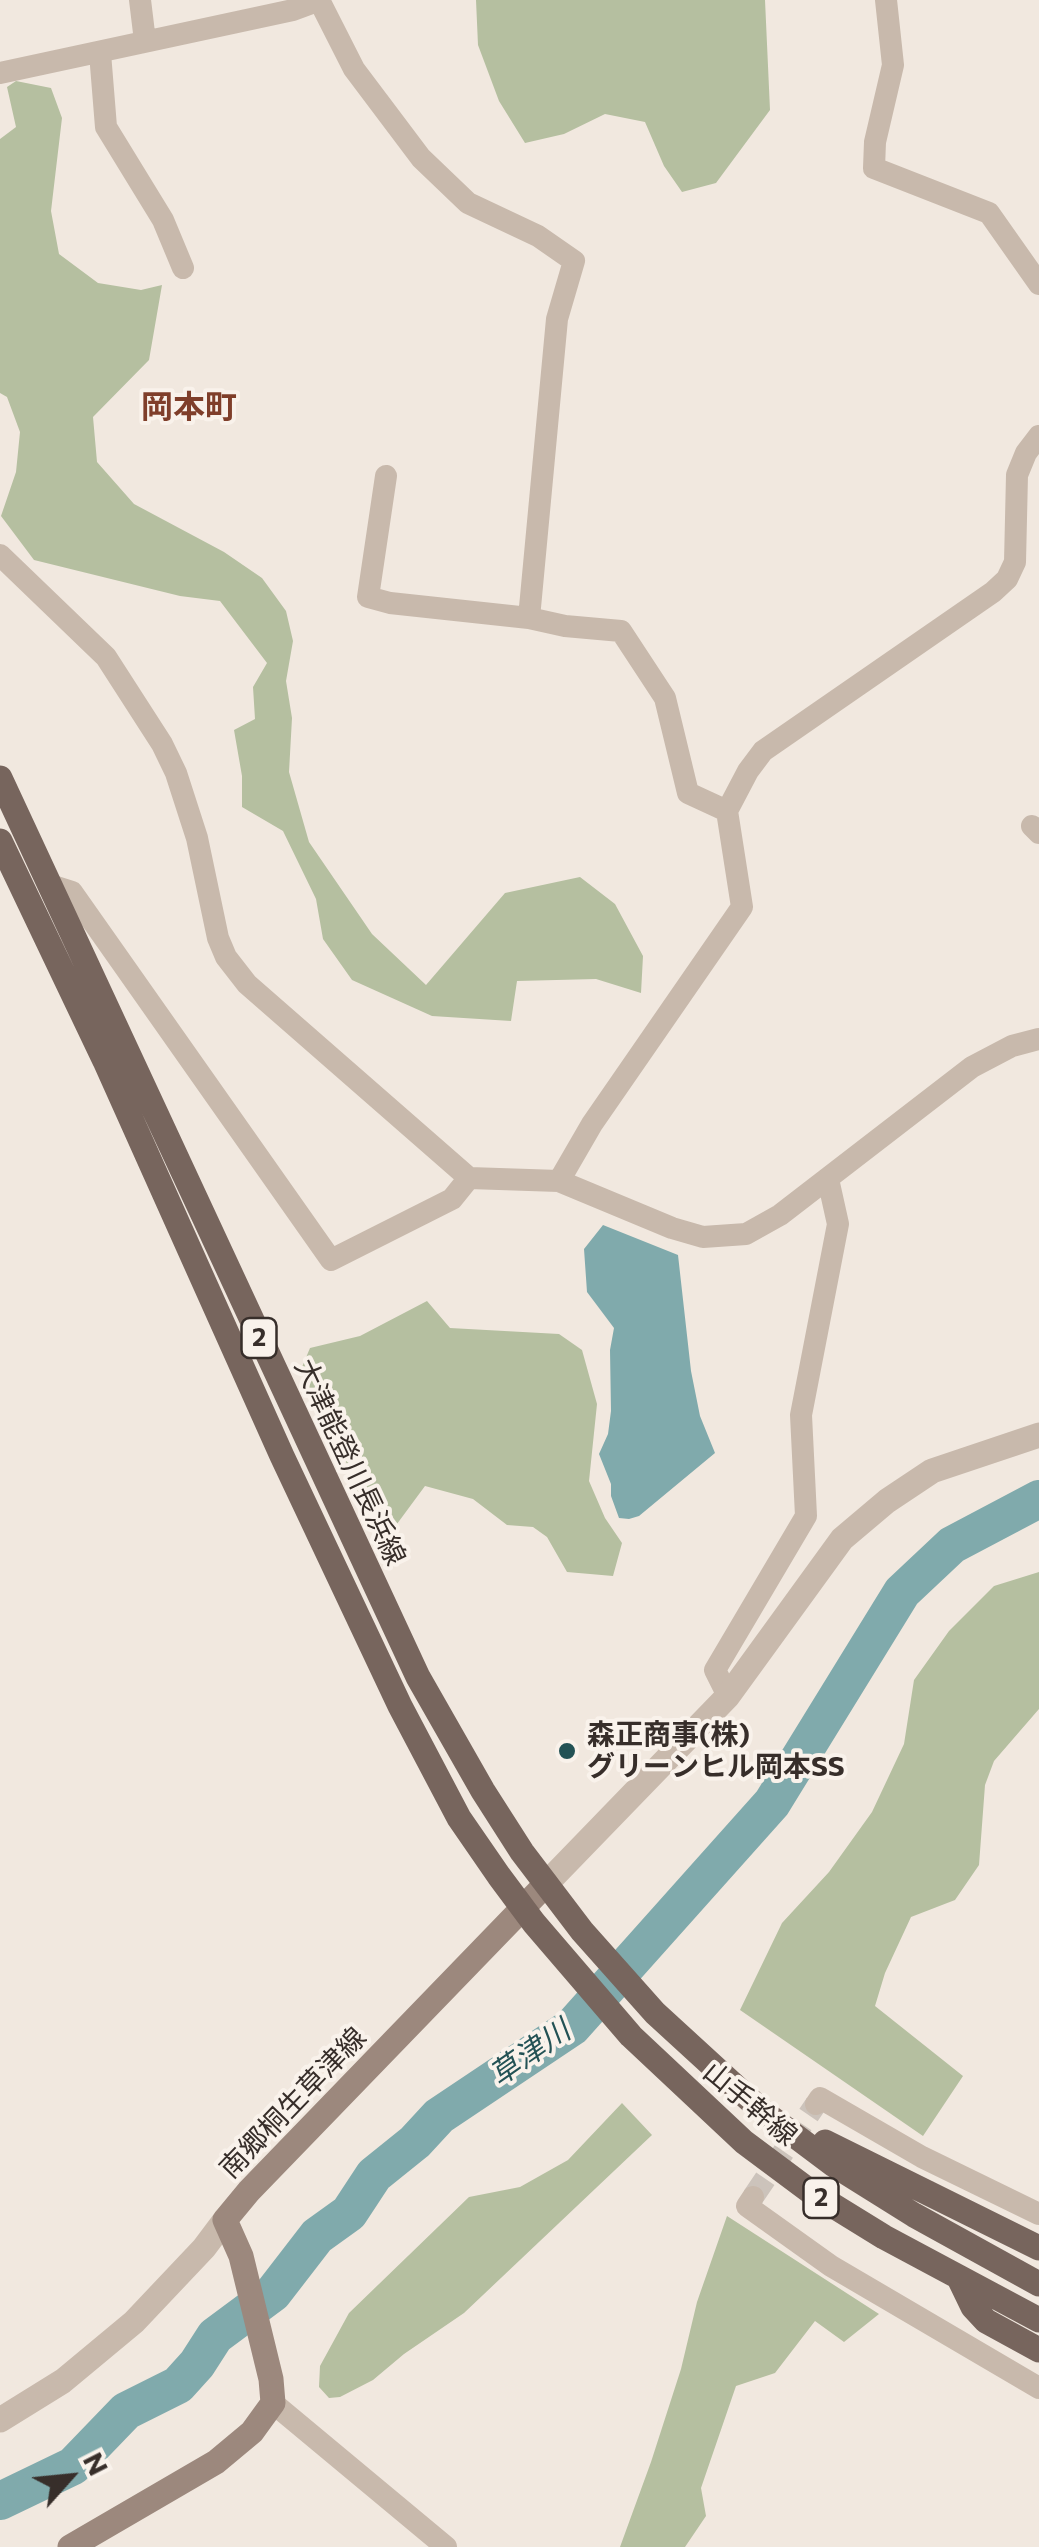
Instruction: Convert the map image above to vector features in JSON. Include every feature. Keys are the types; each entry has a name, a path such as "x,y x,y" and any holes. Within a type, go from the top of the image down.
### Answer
{"main road":[{"name":"大津能登川長浜線","path":"0,778 418,1677 504,1826 546,1884"},
{"name":"大津能登川長浜線","path":"0,841 400,1706 459,1818 522,1907"},
{"name":"南郷桐生草津線","path":"272,2402 266,2352 241,2256 225,2220 546,1884"},
{"name":"山手幹線","path":"546,1884 654,2013 762,2111 834,2165 914,2215 1039,2284"},
{"name":"山手幹線","path":"522,1907 632,2036 744,2142 811,2192 1039,2320"},
{"path":"762,2111 1039,2248"},
{"path":"959,2278 979,2315 1035,2348"},
{"path":"70,2547 216,2462 252,2432 272,2402"}],"street":[{"path":"140,0 145,41"},
{"path":"0,73 294,10 319,0 354,69 421,158 468,204 538,236 574,261 557,319 529,618"},
{"path":"886,0 893,66 875,142 874,168 989,212 1039,284"},
{"path":"100,52 106,127 155,206 183,268"},
{"path":"559,1180 592,1124 742,907 726,811 748,771 763,751 993,592 1006,579 1015,562 1017,476 1026,453 1039,436"},
{"path":"386,476 368,598 621,632 666,698 688,792 726,811"},
{"path":"0,555 106,656 162,744 176,773 196,838 218,938 226,957 247,984 469,1178 559,1180 672,1228 715,1237 746,1234 780,1216 972,1067 1012,1046 1039,1038"},
{"path":"50,885 72,892 331,1260 452,1199 469,1178"},
{"path":"728,1696 715,1670 806,1516 801,1416 838,1224 828,1179"},
{"path":"546,1884 728,1696 842,1539 932,1471 1039,1435"},
{"path":"816,2104 820,2098 922,2157 1039,2214"},
{"path":"753,2197 747,2206 832,2266 1039,2388"},
{"path":"0,2420 63,2381 134,2322 225,2220"},
{"path":"272,2402 446,2547"}],"green space":[{"path":"476,0 765,0 770,110 716,183 682,192 664,166 645,122 605,114 564,134 525,143 499,101 478,45"},
{"path":"16,81 51,88 62,118 51,211 59,254 98,283 141,290 162,285 149,360 93,417 97,462 134,504 224,552 262,578 286,611 293,641 286,681 292,718 289,772 309,842 372,934 426,985 505,893 580,877 615,904 643,956 641,993 596,979 517,981 511,1021 432,1016 352,980 323,939 316,899 283,831 242,807 242,776 234,730 255,719 253,687 267,663 220,601 180,596 34,560 1,516 16,472 20,432 7,397 0,393 0,139 16,127 7,87"},
{"path":"427,1301 450,1328 559,1334 582,1350 597,1404 589,1481 605,1518 622,1543 613,1576 567,1572 547,1537 533,1527 507,1525 473,1499 425,1486 394,1528 368,1519 336,1436 300,1372 310,1348 360,1336"},
{"path":"1039,1572 1039,1709 994,1761 985,1785 979,1865 955,1900 911,1917 885,1973 875,2006 963,2076 923,2136 740,2010 782,1923 829,1872 872,1812 904,1744 914,1680 949,1631 994,1586"},
{"path":"622,2103 652,2135 464,2313 373,2380 340,2397 329,2398 319,2387 320,2366 349,2313 469,2197 520,2187 568,2160"},
{"path":"727,2216 879,2314 844,2342 815,2321 775,2373 736,2386 701,2488 706,2516 685,2547 620,2547 651,2462 681,2369 697,2302"}],"water":[{"path":"603,1225 678,1255 691,1371 700,1416 715,1453 639,1516 629,1519 619,1518 599,1454 608,1434 611,1411 610,1350 614,1328 587,1292 584,1249"}],"waterway":[{"name":"草津川","path":"0,2501 73,2466 126,2411 178,2385 215,2336 273,2293 317,2236 349,2213 374,2175 415,2142 439,2116 572,2027 772,1803 902,1592 952,1545 1039,1499"}],"tunnel":[{"path":"753,2197 816,2104"}],"place":[{"name":"森正商事(株) グリーンヒル岡本SS","path":"567,1751"}],"district":[{"name":"岡本町","path":"189,407"}]}
